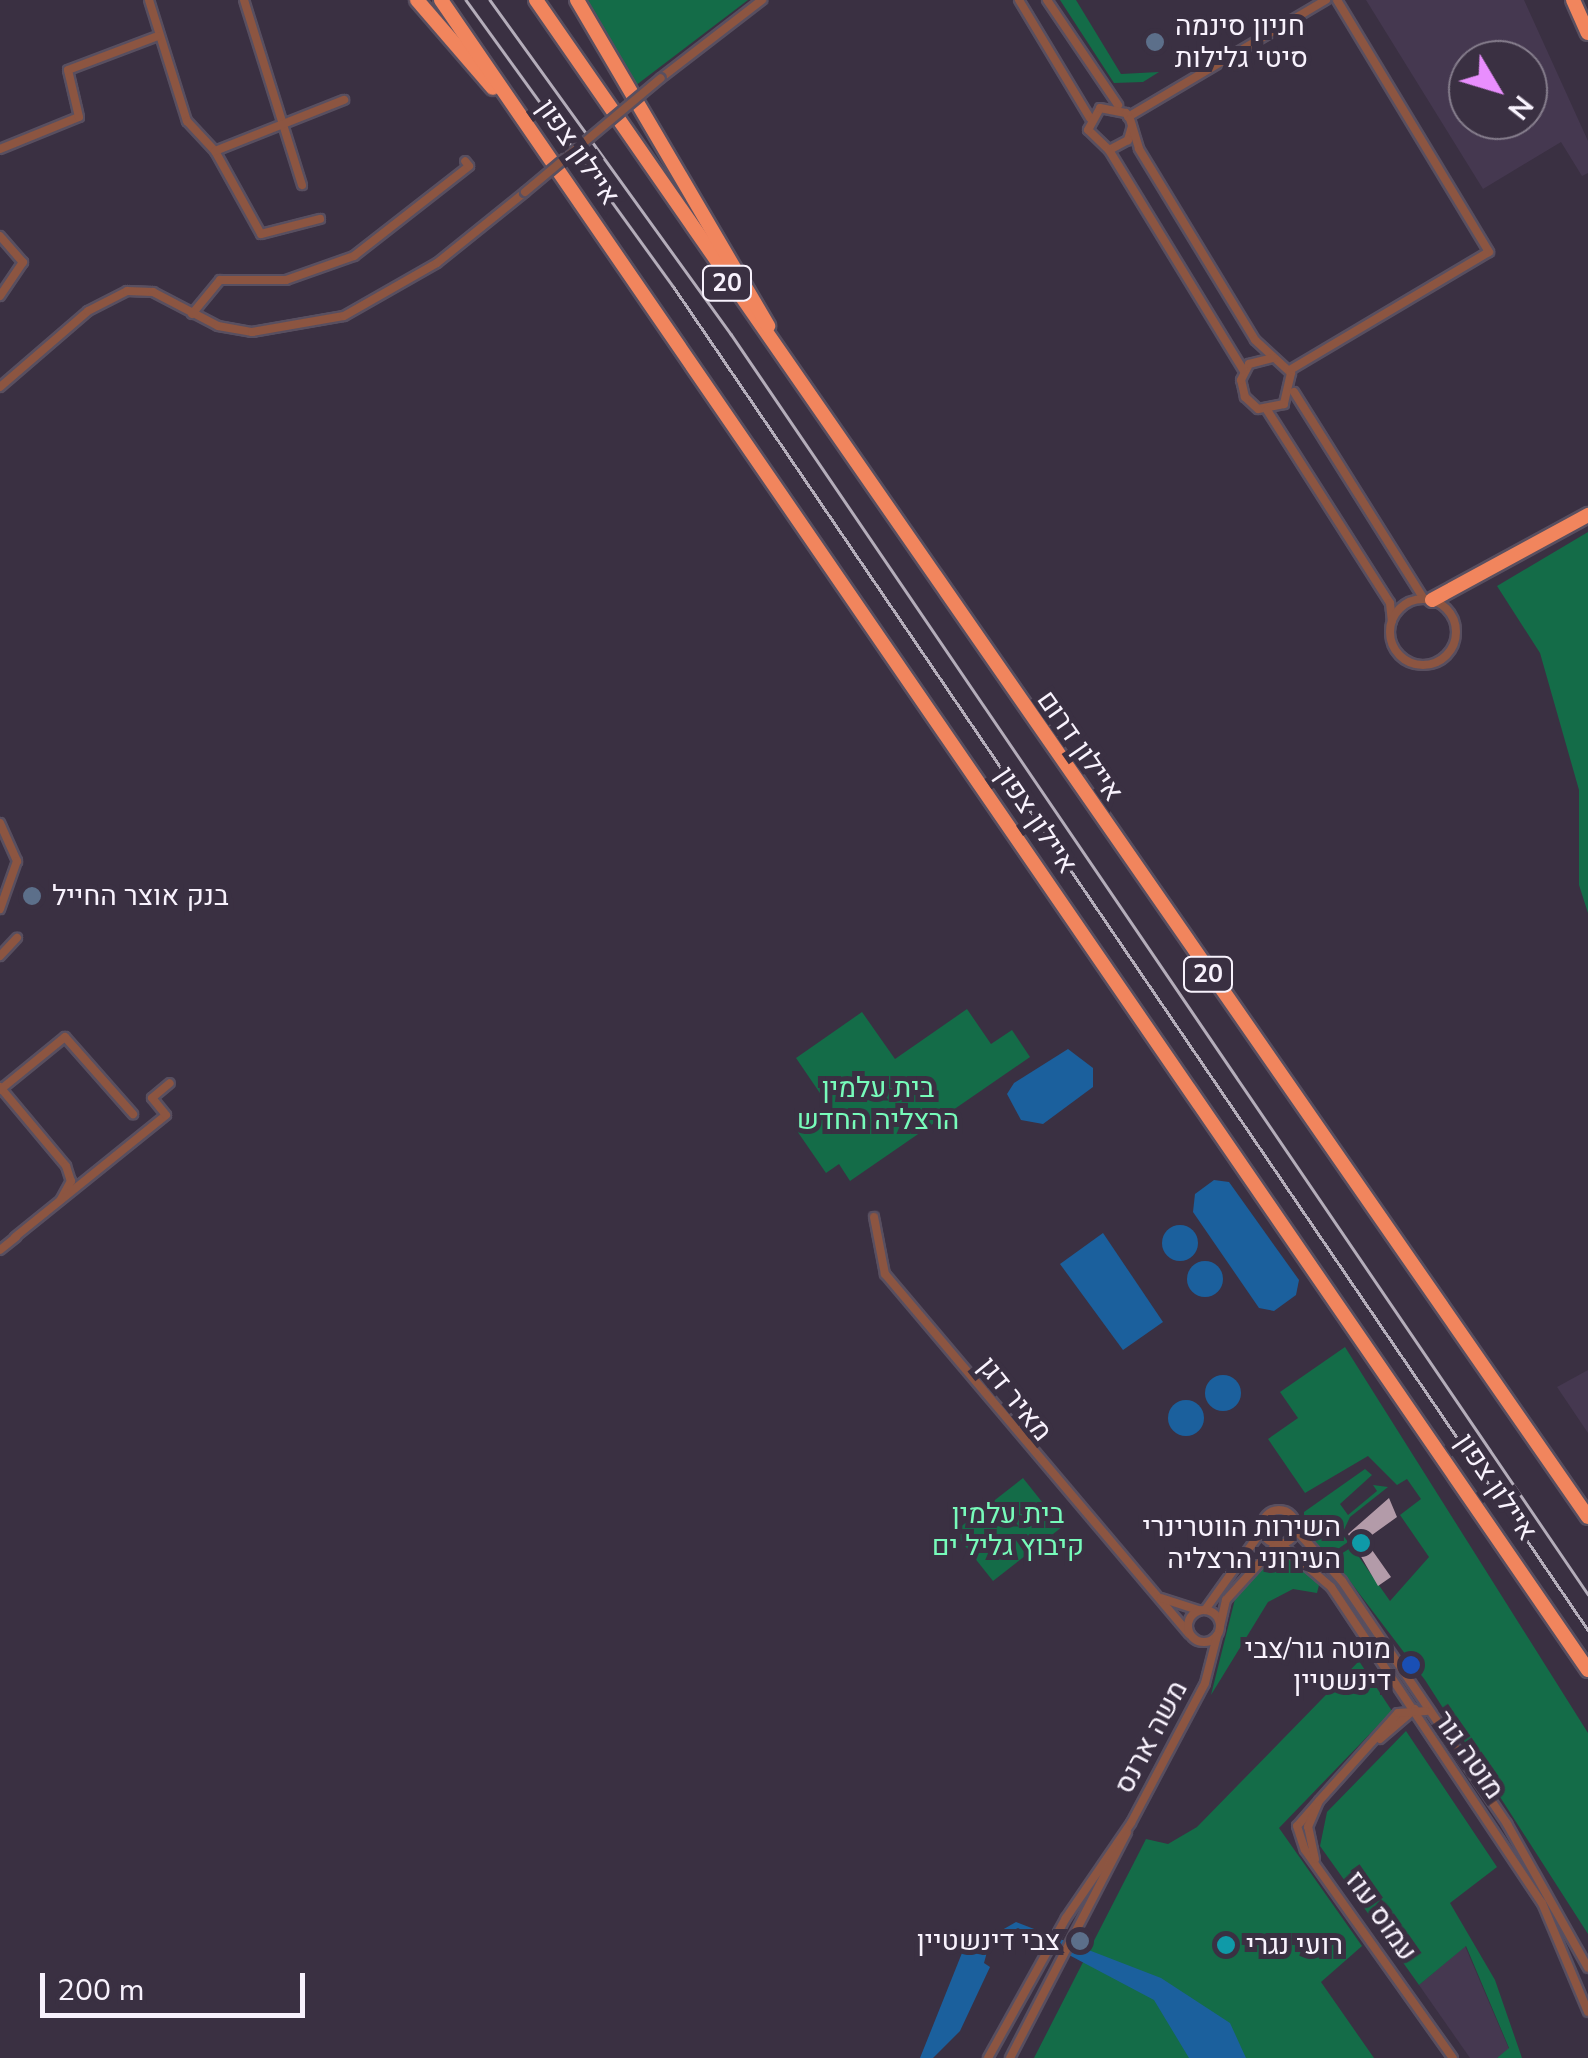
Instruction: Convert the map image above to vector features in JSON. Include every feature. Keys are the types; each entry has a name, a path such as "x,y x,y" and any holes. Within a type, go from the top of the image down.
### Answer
{"highway":[{"path":"416,0 548,154"},
{"name":"איילון צפון","path":"440,0 1488,1518 1588,1670"},
{"name":"איילון דרום","path":"536,0 1588,1517"},
{"path":"578,0 831,430"},
{"path":"1572,0 1588,33"},
{"path":"1428,600 1588,515"},
{"path":"1488,1518 1588,1678"}],"street":[{"path":"149,0 188,120 216,151 261,234 320,219"},
{"path":"244,0 302,185"},
{"path":"0,386 88,311 128,291 153,292 192,314 252,332 344,316 438,262 762,0"},
{"path":"1019,0 1090,118 1092,141 1109,150 1244,371 1244,397 1267,410 1390,603 1402,656 1437,661 1456,630 1428,600 1298,409 1290,370 1273,358 1128,116 1047,0"},
{"path":"1128,116 1326,0"},
{"path":"1290,370 1489,252 1337,0"},
{"path":"0,149 80,118 68,70 158,36"},
{"path":"216,151 344,100"},
{"path":"1090,118 1100,108 1121,108"},
{"path":"1109,150 1122,146 1132,126"},
{"path":"192,314 220,280 286,280 354,256 469,166 465,162"},
{"path":"0,236 24,262 0,296"},
{"path":"1244,371 1273,358"},
{"path":"1267,410 1293,389"},
{"path":"1392,621 1406,604 1428,600"},
{"path":"0,823 16,862 0,909"},
{"path":"0,956 17,938"},
{"path":"16,1238 71,1181 0,1088 65,1037 133,1114"},
{"path":"0,1250 166,1114 152,1098 170,1083"},
{"name":"מאיר דגן","path":"874,1216 885,1274 1192,1637"},
{"path":"1217,1636 1192,1637 1189,1619 1203,1610 1280,1511 1296,1530 1226,1600 1220,1626"},
{"name":"מוטה גור","path":"1263,1529 1331,1588 1412,1704 1433,1717 1546,1885 1588,1968"},
{"name":"מוטה גור","path":"1296,1530 1342,1581 1419,1722 1542,1903 1588,2012"},
{"path":"1153,1594 1203,1610 1220,1626"},
{"name":"משה ארנס","path":"1010,2058 1058,1972 1208,1667 1220,1626"},
{"name":"משה ארנס","path":"1192,1637 1208,1667"},
{"path":"1401,1717 1412,1704"},
{"path":"1401,1717 1412,1704"},
{"path":"1401,1717 1419,1722"},
{"name":"עמוס עוז","path":"1401,1717 1300,1819 1297,1834 1453,2058"},
{"name":"משה ארנס","path":"988,2058 1066,1918 1129,1826"}],"shaded area":[{"path":"1366,0 1524,0 1542,40 1448,40 1448,132"},
{"path":"1548,53 1588,141 1588,173 1582,176 1561,142 1483,189 1453,140 1548,140"},
{"path":"1588,1370 1588,1433 1557,1387"},
{"path":"1465,1946 1509,2049 1497,2058 1470,2058 1419,1985"}],"green space":[{"path":"586,0 748,0 635,86"},
{"path":"1060,0 1076,0 1121,74 1159,72 1143,82 1114,83"},
{"path":"1588,532 1588,913 1579,885 1579,790 1540,653 1497,586"},
{"name":"בית עלמין הרצליה החדש","path":"967,1009 991,1044 1012,1030 1030,1057 850,1181 839,1164 826,1173 795,1128 828,1105 796,1058 862,1012 895,1059"},
{"path":"1345,1347 1588,1733 1588,1934 1425,1680 1333,1559 1352,1547 1390,1601 1429,1557 1400,1515 1421,1499 1407,1479 1397,1485 1368,1456 1305,1493 1268,1439 1298,1418 1280,1392"},
{"path":"1365,1469 1372,1475 1340,1504 1348,1515 1377,1491 1373,1485 1388,1487 1350,1517 1342,1534 1348,1542 1329,1555 1304,1532 1304,1512"},
{"name":"בית עלמין קיבוץ גליל ים","path":"1023,1478 1062,1527 993,1581 954,1532"},
{"path":"1287,1555 1319,1585 1317,1593 1293,1589 1268,1602 1211,1695 1235,1599 1269,1558"},
{"path":"1359,1661 1392,1711 1279,1828 1362,1946 1321,1982 1374,2058 1034,2058 1146,1839 1168,1844 1197,1827"},
{"path":"1406,1731 1497,1867 1450,1903 1495,1980 1522,2058 1497,2058 1509,2048 1466,1946 1419,1985 1320,1846 1327,1812"}],"water":[{"path":"1068,1049 1093,1068 1093,1087 1043,1124 1021,1120 1007,1094 1014,1083"},
{"path":"1214,1180 1229,1182 1299,1280 1296,1295 1274,1311 1259,1308 1193,1212 1195,1194"},
{"path":"1180,1225 1193,1230 1198,1243 1193,1256 1180,1261 1167,1256 1162,1243 1167,1230"},
{"path":"1103,1233 1163,1322 1123,1350 1060,1264"},
{"path":"1205,1261 1218,1266 1223,1279 1218,1292 1205,1297 1192,1292 1187,1279 1192,1266"},
{"path":"1223,1375 1236,1380 1241,1393 1236,1406 1223,1411 1210,1406 1205,1393 1210,1380"},
{"path":"1186,1400 1199,1405 1204,1418 1199,1431 1186,1436 1173,1431 1168,1418 1173,1405"},
{"path":"1016,1922 1161,1978 1230,2023 1246,2058 1189,2058 1154,2000 1018,1928 990,1941 984,1963 990,1967 960,2031 933,2058 920,2058 962,1953"}],"building":[{"name":"השירות הווטרינרי העירוני הרצליה","path":"1389,1498 1397,1517 1365,1540 1391,1577 1378,1586 1348,1534"}],"railway":[{"path":"466,0 673,286 1588,1630"},
{"path":"490,0 731,334 1588,1594"}],"place":[{"name":"חניון סינמה סיטי גלילות","path":"1155,42"},
{"name":"בנק אוצר החייל","path":"32,896"},
{"name":"השירות הווטרינרי העירוני הרצליה","path":"1361,1543"},
{"name":"מוטה גור/צבי דינשטיין","path":"1411,1665"},
{"name":"צבי דינשטיין","path":"1080,1941"},
{"name":"רועי נגרי","path":"1226,1945"}]}
